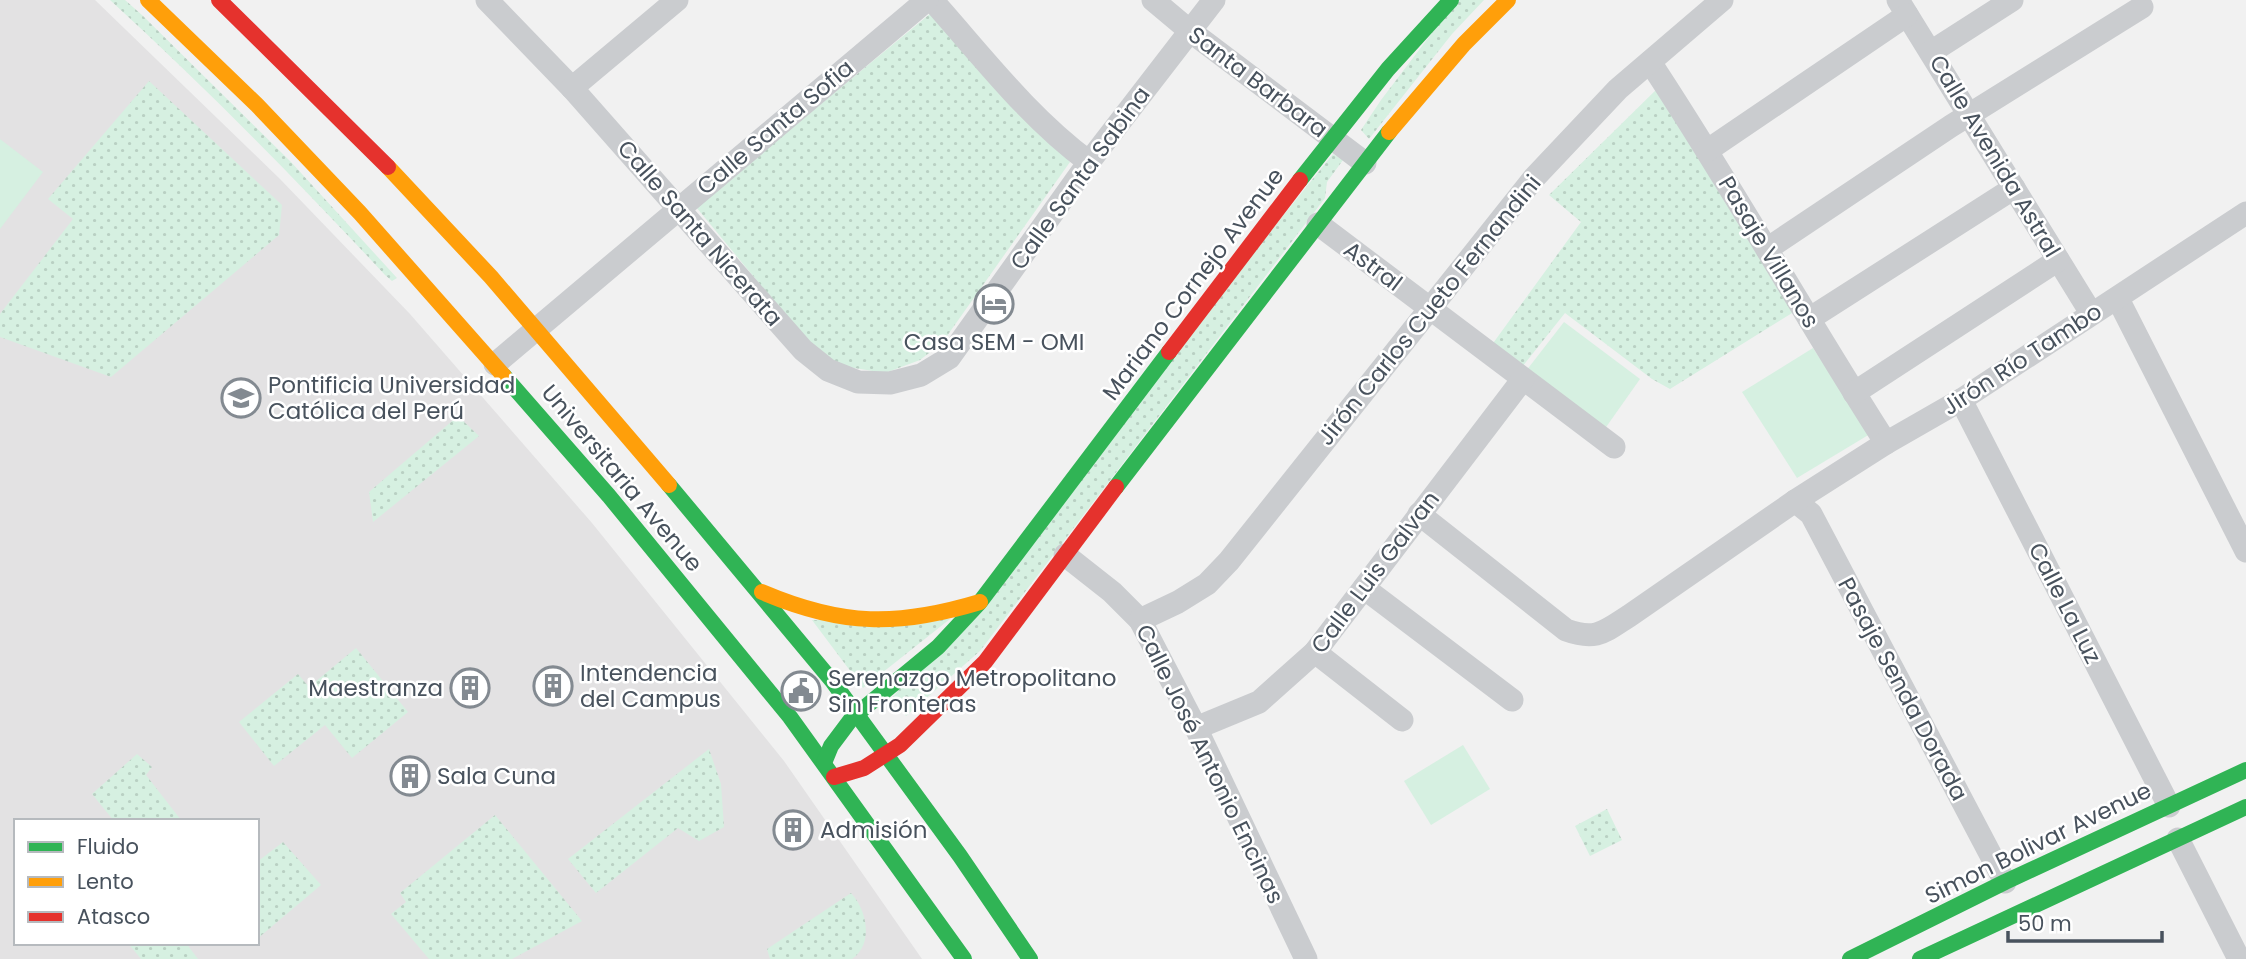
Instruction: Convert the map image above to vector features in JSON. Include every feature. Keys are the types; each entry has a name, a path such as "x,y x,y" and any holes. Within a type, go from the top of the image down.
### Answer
{"main road":[{"name":"Universitaria Avenue","path":"148,0 257,105 360,213 495,364 695,599 790,716 964,959"},
{"name":"Universitaria Avenue","path":"219,0 398,177 537,329 757,589 856,714 960,856 1030,959"},
{"name":"Mariano Cornejo Avenue","path":"824,763 838,732 856,714 944,643 979,602 1332,138 1388,69 1451,0"},
{"path":"834,777 864,768 886,755 940,708 985,662 1365,163 1433,78 1508,0"},
{"path":"757,589 809,611 865,620 923,618 979,602"},
{"name":"Simon Bolivar Avenue","path":"1850,959 1893,944 2005,882 2246,770"},
{"path":"1920,959 2246,807"},
{"path":"941,857 960,856"},
{"path":"912,884 923,867"}],"street":[{"name":"Calle Santa Nicerata","path":"487,0 572,89 803,349 828,370 858,382 890,383 921,375 949,358"},
{"path":"572,89 677,0"},
{"name":"Calle Santa Sofia","path":"495,364 927,0"},
{"path":"932,0 1036,118 1089,162"},
{"name":"Santa Barbara","path":"1153,0 1365,163"},
{"name":"Calle Santa Sabina","path":"949,358 1089,162 1214,0"},
{"name":"Jirón Carlos Cueto Fernandini","path":"1140,620 1178,602 1207,584 1229,561 1534,178 1618,89 1722,0"},
{"path":"1931,52 2012,0"},
{"path":"1708,150 1903,7"},
{"name":"Calle Avenida Astral","path":"1903,7 2091,313"},
{"path":"1767,249 1969,115 2142,7"},
{"name":"Pasaje Villanos","path":"1650,62 1708,150 1886,443"},
{"path":"1809,319 2014,188"},
{"name":"Jirón Río Tambo","path":"1419,514 1566,630 1585,637 1602,632 1795,500 1961,400 2246,213"},
{"name":"Astral","path":"1318,224 1614,447"},
{"path":"1854,393 2058,260"},
{"path":"2118,299 2246,551"},
{"name":"Calle Luis Galvan","path":"1196,728 1259,702 1315,652 1523,379"},
{"name":"Calle La Luz","path":"1961,400 2169,806"},
{"name":"Pasaje Senda Dorada","path":"1795,500 1811,514 2005,882"},
{"name":"Calle José Antonio Encinas","path":"1065,555 1112,592 1140,620 1196,728 1306,959"},
{"path":"1364,588 1512,700"},
{"path":"1315,652 1402,720"},
{"path":"2178,839 2239,959"}],"shaded area":[{"name":"Pontificia Universidad Católica del Perú","path":"0,0 95,0 280,179 410,314 592,523 784,761 922,959 0,959"}],"green space":[{"path":"110,0 125,0 142,15 291,162 397,278 392,281 385,275 250,134"},
{"path":"1457,0 1484,0 1452,34 1369,139 1361,130"},
{"path":"931,13 1070,162 942,343 920,360 885,373 848,367 816,352 696,207"},
{"path":"149,81 282,205 279,235 111,377 0,337 0,314 73,219 48,199"},
{"path":"1660,86 1797,310 1670,389 1652,379 1565,313 1522,367 1491,346 1581,222 1549,195"},
{"path":"0,139 43,172 0,229"},
{"path":"1333,154 1343,160 1327,182 1325,198 980,651 906,716 893,697"},
{"path":"1564,322 1640,379 1604,430 1526,371"},
{"path":"1813,348 1870,434 1797,478 1742,392"},
{"path":"458,416 479,436 373,522 369,492"},
{"path":"950,619 863,688 812,620"},
{"path":"356,648 408,712 352,758 325,725 274,766 239,722 298,674 309,687"},
{"path":"1463,745 1490,789 1431,825 1404,781"},
{"path":"709,749 721,784 724,827 699,841 678,828 596,893 568,859"},
{"path":"137,754 152,767 146,775 180,819 112,819 92,794"},
{"path":"1607,809 1622,840 1590,856 1575,826"},
{"path":"495,815 582,921 512,959 429,959 391,914 406,902 400,893"},
{"path":"283,842 321,885 259,937 259,860"},
{"path":"851,893 861,908 866,927 863,945 852,959 770,959 767,949"},
{"path":"130,945 188,945 198,959 141,959"}],"traffic: fast":[{"path":"1300,180 1388,69 1451,0"},
{"path":"1116,487 1389,132"},
{"path":"824,763 831,746 852,718 938,647 980,602 1169,352"},
{"path":"504,376 609,496 790,717 964,959"},
{"path":"669,485 833,682 960,856 1030,959"},
{"path":"1850,959 2005,882 2246,770"},
{"path":"1920,959 2246,807"}],"traffic: slow":[{"path":"148,0 257,105 360,213 504,376"},
{"path":"1389,132 1464,44 1508,0"},
{"path":"388,167 491,277 669,485"},
{"path":"762,592 818,611 870,619 922,616 980,602"}],"traffic: jam":[{"path":"219,0 388,167"},
{"path":"1169,352 1300,180"},
{"path":"834,777 864,768 900,745 985,662 1116,487"}],"place":[{"name":"Casa SEM - OMI","path":"994,304"},
{"name":"Pontificia Universidad Católica del Perú","path":"241,398"},
{"name":"Intendencia del Campus","path":"553,686"},
{"name":"Maestranza","path":"470,688"},
{"name":"Serenazgo Metropolitano Sin Fronteras","path":"801,691"},
{"name":"Sala Cuna","path":"410,776"},
{"name":"Admisión","path":"793,830"}]}
